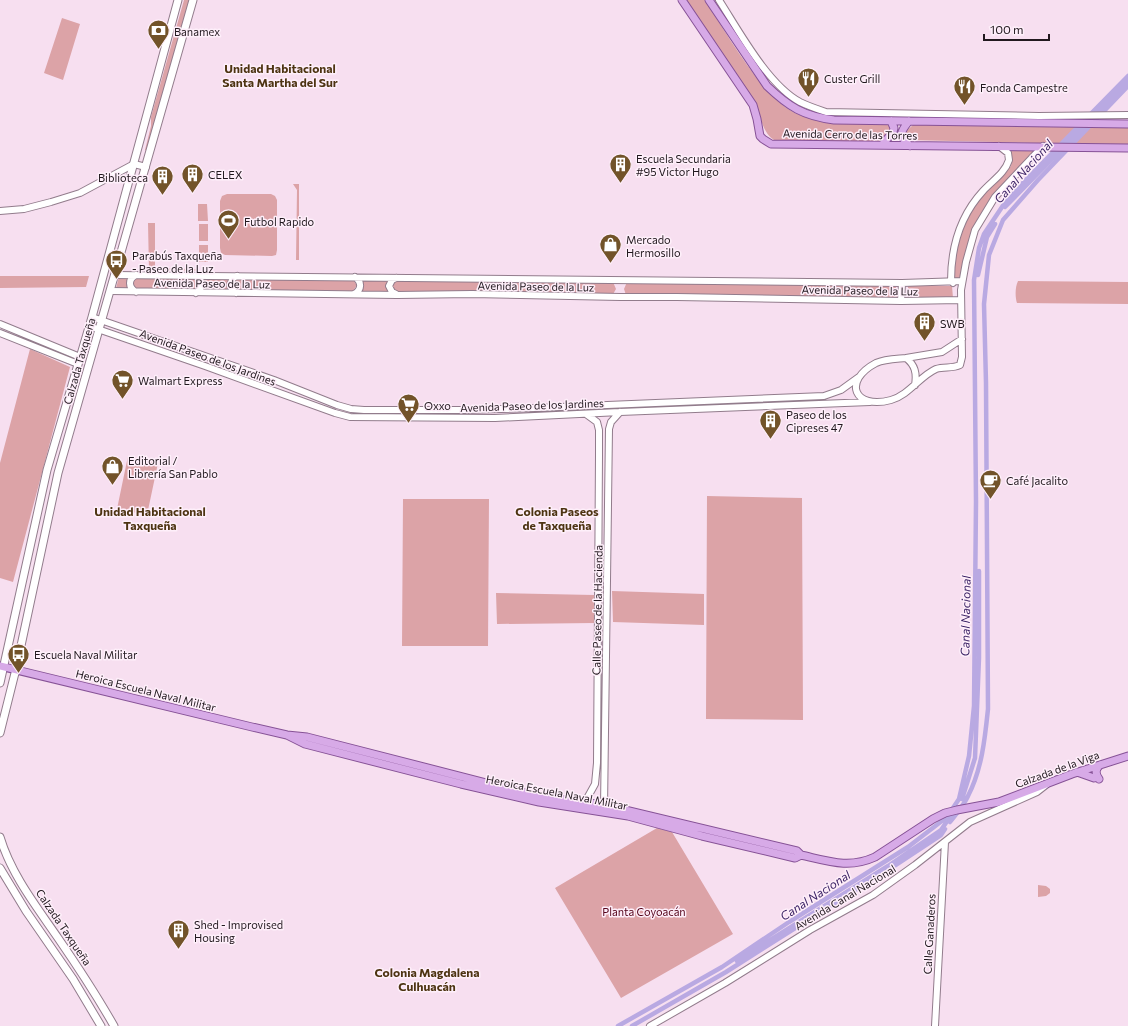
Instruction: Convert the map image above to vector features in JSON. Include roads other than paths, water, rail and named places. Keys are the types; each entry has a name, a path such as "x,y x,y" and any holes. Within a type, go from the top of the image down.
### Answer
{"main road":[{"name":"Calzada Taxqueña","path":"0,683 2,666 47,470 92,317 178,0"},
{"name":"Calzada Taxqueña","path":"0,733 16,669 58,473 88,365 111,292 193,0"},
{"name":"Avenida Cerro de las Torres","path":"682,0 753,105 760,136 771,144 1128,148"},
{"name":"Avenida Cerro de las Torres","path":"709,0 767,86 779,98 797,111 813,116 834,120 1128,124"},
{"path":"882,145 893,132 894,128 891,121"},
{"path":"909,121 901,136 910,146"},
{"path":"47,470 58,473"},
{"name":"Heroica Escuela Naval Militar","path":"2,666 287,735 307,737 540,797 585,802 604,809"},
{"name":"Heroica Escuela Naval Militar","path":"287,735 305,744 461,784 539,802 604,809 782,847 797,851 801,856 844,864 865,862 875,857 933,819 957,810 994,803"},
{"name":"Calzada de la Viga","path":"994,803 1009,799 1077,772 1128,756"},
{"path":"1077,772 1096,779 1097,768 1100,765"},
{"name":"Calzada Taxqueña","path":"0,837 18,879 78,968 114,1026"},
{"name":"Calzada Taxqueña","path":"0,868 26,912 73,979 99,1024"},
{"path":"90,1010 98,1010 100,1003"},
{"path":"99,1024 98,1018 101,1014 106,1014 108,1016"}],"street":[{"name":"Avenida Cerro de las Torres","path":"719,0 768,74 799,102 815,109 835,113 1128,115"},
{"path":"961,290 951,281 957,235 964,215 982,192 1002,172 1009,160 1008,153 999,146"},
{"path":"962,339 942,352 886,360 876,363 859,377 856,384 856,392 862,399 870,402 893,399 910,390 936,369 955,368 960,365 962,357 962,339 961,290 966,262 975,230 987,208 1008,182 1043,146"},
{"path":"0,211 24,209 80,193 134,164 146,167"},
{"name":"Avenida Paseo de la Luz","path":"115,275 962,282"},
{"path":"136,275 131,279 130,284 131,288 136,292"},
{"path":"196,276 201,280 202,285 196,293"},
{"path":"236,293 232,291 230,284 233,278 237,276"},
{"path":"354,277 358,279 361,285 360,290 354,294"},
{"path":"397,278 392,280 389,286 392,292 397,295"},
{"path":"901,301 902,282"},
{"name":"Avenida Paseo de la Luz","path":"111,292 397,295 466,294 901,301 961,300"},
{"name":"Avenida Paseo de los Jardines","path":"92,317 274,380 351,409 466,410 824,396 840,390 859,377"},
{"path":"0,324 79,360"},
{"name":"Avenida Paseo de los Jardines","path":"89,326 334,413 350,417 535,417 870,402"},
{"path":"126,338 129,330"},
{"path":"0,332 79,360"},
{"path":"205,366 208,358"},
{"path":"906,358 912,363 916,371 915,385"},
{"path":"222,372 225,364"},
{"path":"651,403 651,411"},
{"path":"669,403 669,410"},
{"path":"552,407 552,416"},
{"path":"535,408 535,417"},
{"path":"599,430 602,426 609,428 611,422 620,412"},
{"path":"586,414 597,422 599,430"},
{"name":"Calle Paseo de la Hacienda","path":"604,809 609,428"},
{"name":"Calle Paseo de la Hacienda","path":"585,802 594,784 596,774 599,430"},
{"path":"599,496 608,497"},
{"path":"597,683 606,683"},
{"path":"597,703 606,703"},
{"name":"Avenida Canal Nacional","path":"650,1026 726,983 810,930 872,895 897,878 970,822 1037,792 1048,783"},
{"name":"Calle Ganaderos","path":"934,1026 945,842"}],"waterway":[{"name":"Canal Nacional","path":"618,1026 722,967 789,922 908,847 947,817 959,799 969,756 974,706 976,502 974,280 979,248 984,234 1008,198 1128,76"},
{"name":"Canal Nacional","path":"1005,207 1128,81"},
{"name":"Canal Nacional","path":"950,822 966,799 977,775 984,742 988,709 986,383 984,304 989,255 1003,220 1038,180 1128,86"},
{"name":"Canal Nacional","path":"978,275 987,237 995,224"},
{"name":"Canal Nacional","path":"962,799 975,758 979,658 979,571"},
{"name":"Canal Nacional","path":"737,961 888,866 941,830 950,817"},
{"name":"Canal Nacional","path":"891,868 941,835 945,829"},
{"name":"Canal Nacional","path":"632,1026 726,972 876,877"}],"place":[{"name":"Banamex","path":"159,50"},
{"name":"Custer Grill","path":"808,98"},
{"name":"Fonda Campestre","path":"965,106"},
{"name":"Escuela Secundaria #95 Victor Hugo","path":"620,184"},
{"name":"CELEX","path":"193,194"},
{"name":"Biblioteca","path":"163,196"},
{"name":"Futbol Rapido","path":"228,240"},
{"name":"Mercado Hermosillo","path":"610,264"},
{"name":"Parabús Taxqueña - Paseo de la Luz","path":"117,280"},
{"name":"SWB","path":"924,342"},
{"name":"Walmart Express","path":"123,400"},
{"name":"Oxxo","path":"409,424"},
{"name":"Paseo de los Cipreses 47","path":"771,440"},
{"name":"Editorial / Librería San Pablo","path":"112,486"},
{"name":"Café Jacalito","path":"991,500"},
{"name":"Escuela Naval Militar","path":"18,674"},
{"name":"Shed - Improvised Housing","path":"179,950"}],"district":[{"name":"Unidad Habitacional Santa Martha del Sur","path":"280,75"},
{"name":"Unidad Habitacional Taxqueña","path":"150,518"},
{"name":"Colonia Paseos de Taxqueña","path":"557,518"},
{"name":"Colonia Magdalena Culhuacán","path":"427,979"}],"park label":[{"name":"Planta Coyoacán","path":"644,911"}]}
